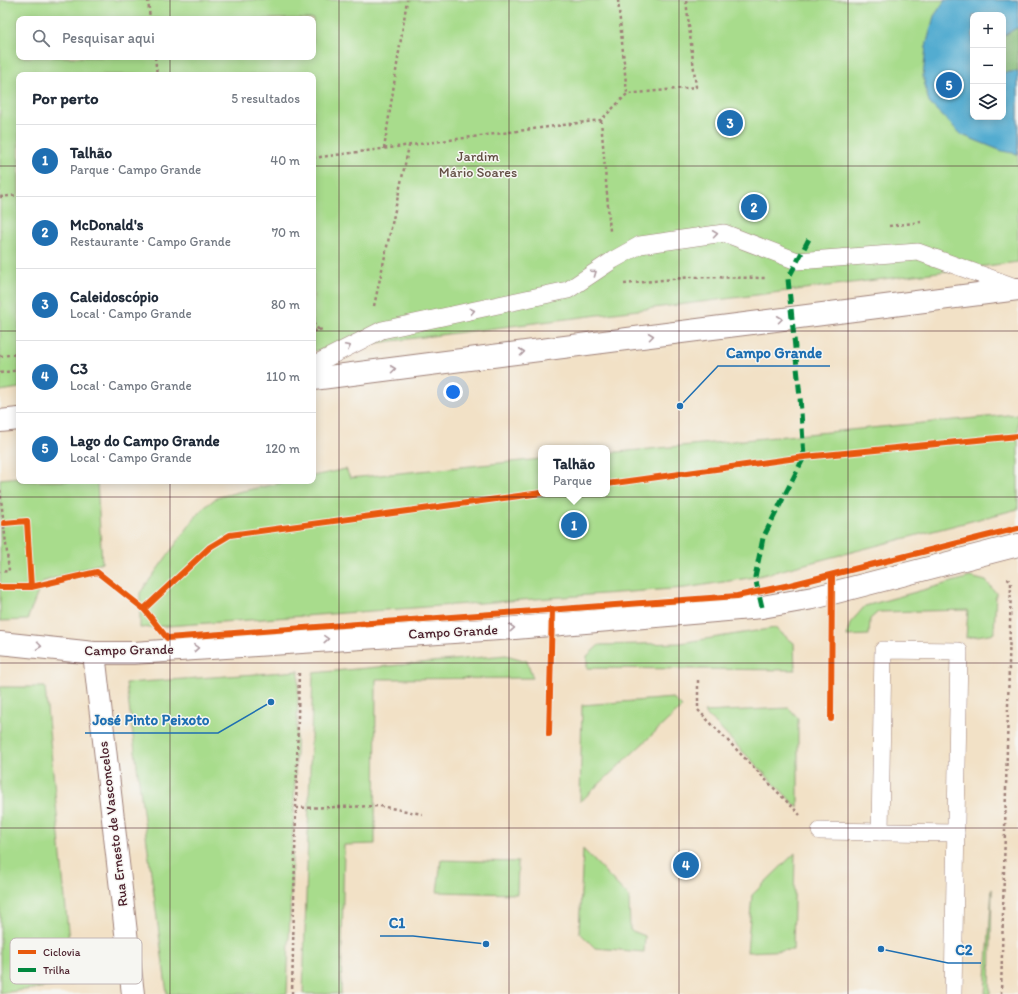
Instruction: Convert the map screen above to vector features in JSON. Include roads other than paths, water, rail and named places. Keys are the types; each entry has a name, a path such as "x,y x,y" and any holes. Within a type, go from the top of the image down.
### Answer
{"street":[{"path":"316,379 1018,289"},
{"path":"0,421 16,419"},
{"name":"Campo Grande","path":"0,643 94,653 133,653 515,628 762,607 813,598 1018,545"},
{"name":"Rua Ernesto de Vasconcelos","path":"94,653 127,938"},
{"name":"Rua Ernesto de Vasconcelos","path":"132,984 133,994"}],"lane":[{"path":"316,363 382,330 568,290 613,260 640,245 724,233 797,261 918,252 1018,289"},
{"path":"880,832 883,650 959,651 953,994"},
{"path":"820,831 956,833"}],"water":[{"path":"945,0 1018,0 1018,27 1006,34 1006,12 970,12 970,120 1006,120 1006,73 1018,71 1018,154 1002,151 962,135 929,103 923,77 926,46 934,16"}],"place":[{"name":"Lago do Campo Grande","path":"949,85"},
{"name":"Caleidoscópio","path":"730,123"},
{"name":"McDonald's","path":"754,207"},
{"name":"Campo Grande","path":"680,406"},
{"name":"Talhão","path":"574,525"},
{"name":"José Pinto Peixoto","path":"271,702"},
{"name":"C3","path":"686,865"},
{"name":"C1","path":"486,944"},
{"name":"C2","path":"881,949"}],"park label":[{"name":"Jardim Mário Soares","path":"478,164"}]}
